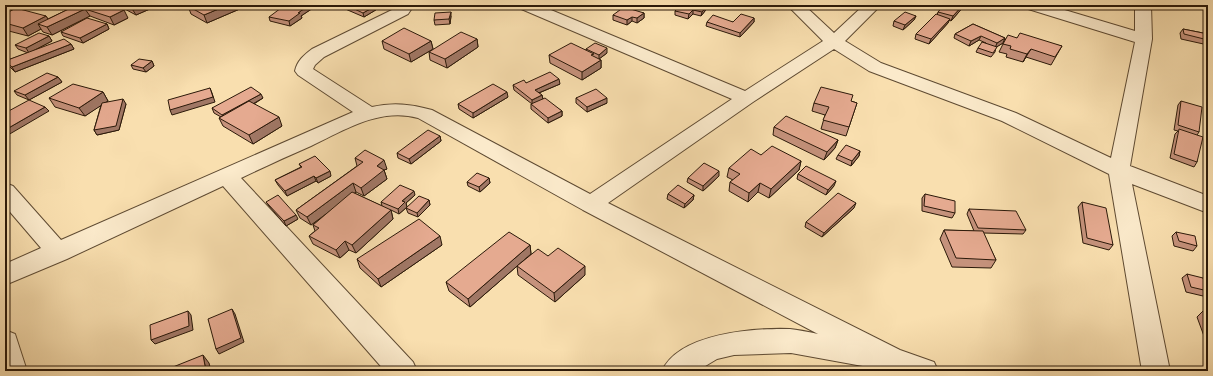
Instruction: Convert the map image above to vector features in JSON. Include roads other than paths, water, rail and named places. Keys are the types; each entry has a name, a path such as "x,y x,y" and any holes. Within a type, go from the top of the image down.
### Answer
{"street":[{"path":"370,114 304,71 304,67 318,54 402,11 406,5"},
{"path":"525,5 746,98"},
{"path":"795,5 834,42 875,67 1009,117 1119,170 1208,205"},
{"path":"591,204 746,98 834,42 874,5"},
{"path":"1031,5 1144,39"},
{"path":"1143,5 1144,39 1119,170 1156,371"},
{"path":"5,276 357,117 394,109 413,110 891,359 924,371"},
{"path":"227,176 403,371"},
{"path":"5,191 58,252"},
{"path":"676,371 711,349 734,343 791,341 891,359"},
{"path":"5,342 13,371"}]}
